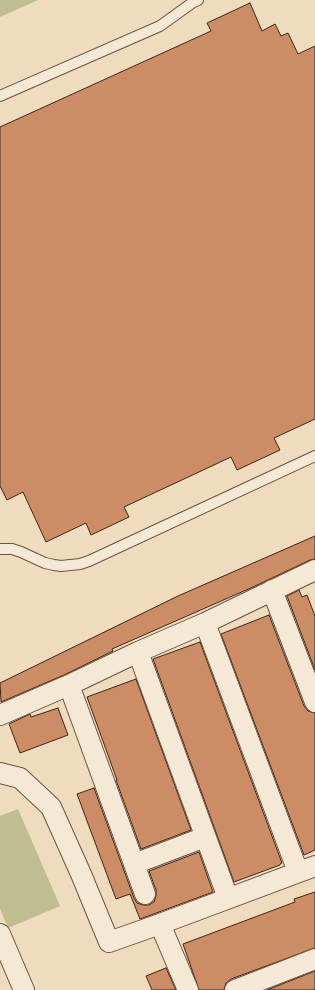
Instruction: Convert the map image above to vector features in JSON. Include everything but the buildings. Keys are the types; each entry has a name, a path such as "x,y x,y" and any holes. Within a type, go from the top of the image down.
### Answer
{"street":[{"path":"0,715 205,623 315,570"},
{"path":"272,590 315,702"},
{"path":"0,773 20,778 51,807 109,942 306,869 205,623"},
{"path":"138,652 228,898"},
{"path":"69,685 144,894"},
{"path":"134,864 205,837"},
{"path":"160,924 188,990"},
{"path":"0,934 24,990"},
{"path":"235,990 315,960"}],"lane":[{"path":"0,96 160,26 198,0"},
{"path":"0,549 12,549 45,563 54,565 61,566 80,564 315,456"}],"shaded area":[{"path":"0,0 38,0 0,17"},
{"path":"18,809 60,906 8,928 0,909 0,816"}]}
